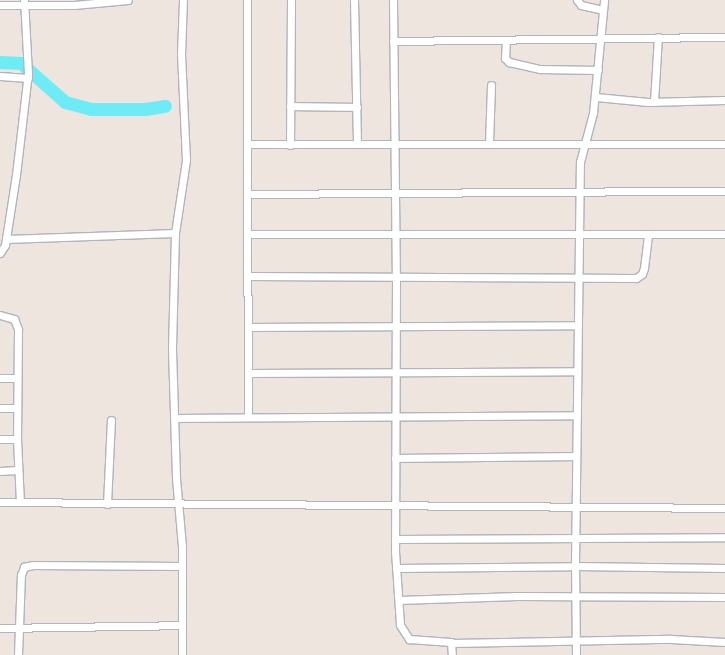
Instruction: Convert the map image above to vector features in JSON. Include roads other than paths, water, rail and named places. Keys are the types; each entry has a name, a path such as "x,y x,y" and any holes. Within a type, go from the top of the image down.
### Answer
{"street":[{"path":"0,5 128,0"},
{"path":"182,655 182,566 176,478 176,418 172,350 175,233 186,160 181,42 183,0"},
{"path":"247,0 248,416"},
{"path":"290,145 291,0"},
{"path":"354,0 358,143"},
{"path":"393,0 396,277 395,539 400,625 406,636 416,640 453,643 671,639 725,642"},
{"path":"577,0 581,5 602,10"},
{"path":"576,655 575,566 580,162 587,143 596,94 599,39 604,0"},
{"path":"0,253 6,239 19,160 28,76 24,3"},
{"path":"654,102 658,37"},
{"path":"393,41 725,37"},
{"path":"506,40 505,58 509,62 540,68 598,70"},
{"path":"0,76 28,76"},
{"path":"489,143 491,85"},
{"path":"596,94 654,102 725,100"},
{"path":"290,106 357,107"},
{"path":"248,144 725,144"},
{"path":"248,194 395,191 725,192"},
{"path":"6,239 175,233"},
{"path":"248,234 725,234"},
{"path":"248,276 578,278 641,276 644,268 648,234"},
{"path":"0,315 14,319 18,325 17,439 20,502"},
{"path":"248,327 578,325"},
{"path":"248,373 578,371"},
{"path":"0,378 17,378"},
{"path":"0,408 17,408"},
{"path":"176,418 248,416 395,417 577,415"},
{"path":"108,504 111,420"},
{"path":"0,439 17,439"},
{"path":"395,458 576,456"},
{"path":"0,471 18,470"},
{"path":"0,502 179,505 725,508"},
{"path":"395,539 576,536 725,537"},
{"path":"18,655 21,575 22,570 28,565 182,566"},
{"path":"396,568 575,566 725,568"},
{"path":"399,600 576,597 725,597"},
{"path":"0,628 182,625"},
{"path":"452,655 453,643"}],"waterway":[{"path":"0,62 21,63 65,102 91,109 145,109 165,106"}]}
